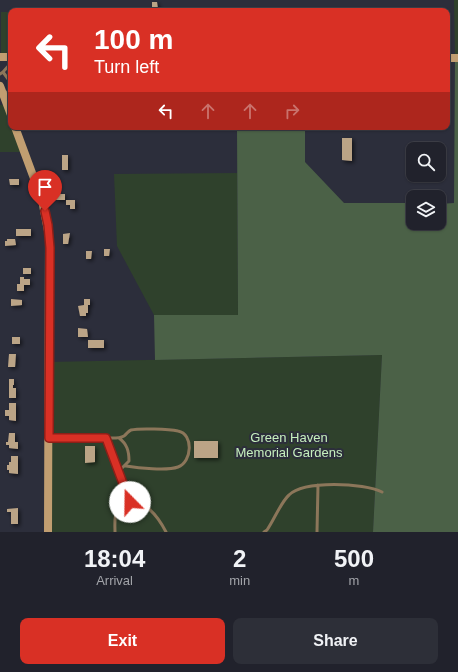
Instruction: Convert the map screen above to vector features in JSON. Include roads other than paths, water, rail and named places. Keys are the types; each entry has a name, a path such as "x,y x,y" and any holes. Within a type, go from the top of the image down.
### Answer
{"main road":[{"path":"2,95 8,108"},
{"path":"16,130 42,200 49,236 48,532"}],"lane":[{"path":"1,73 8,65"},
{"path":"49,438 119,438 132,430 180,431 187,437 189,443 188,458 183,465 177,468 142,468 126,466"},
{"path":"106,438 130,502"},
{"path":"118,472 126,466 129,461 129,451 124,442 119,438"},
{"path":"317,532 318,485"},
{"path":"264,532 267,530 288,495 298,488 318,485 358,486 377,489 382,492"},
{"path":"115,532 117,510 121,506 134,501 141,503 152,512 166,532"}],"park label":[{"name":"Green Haven Memorial Gardens","path":"289,444"}]}
